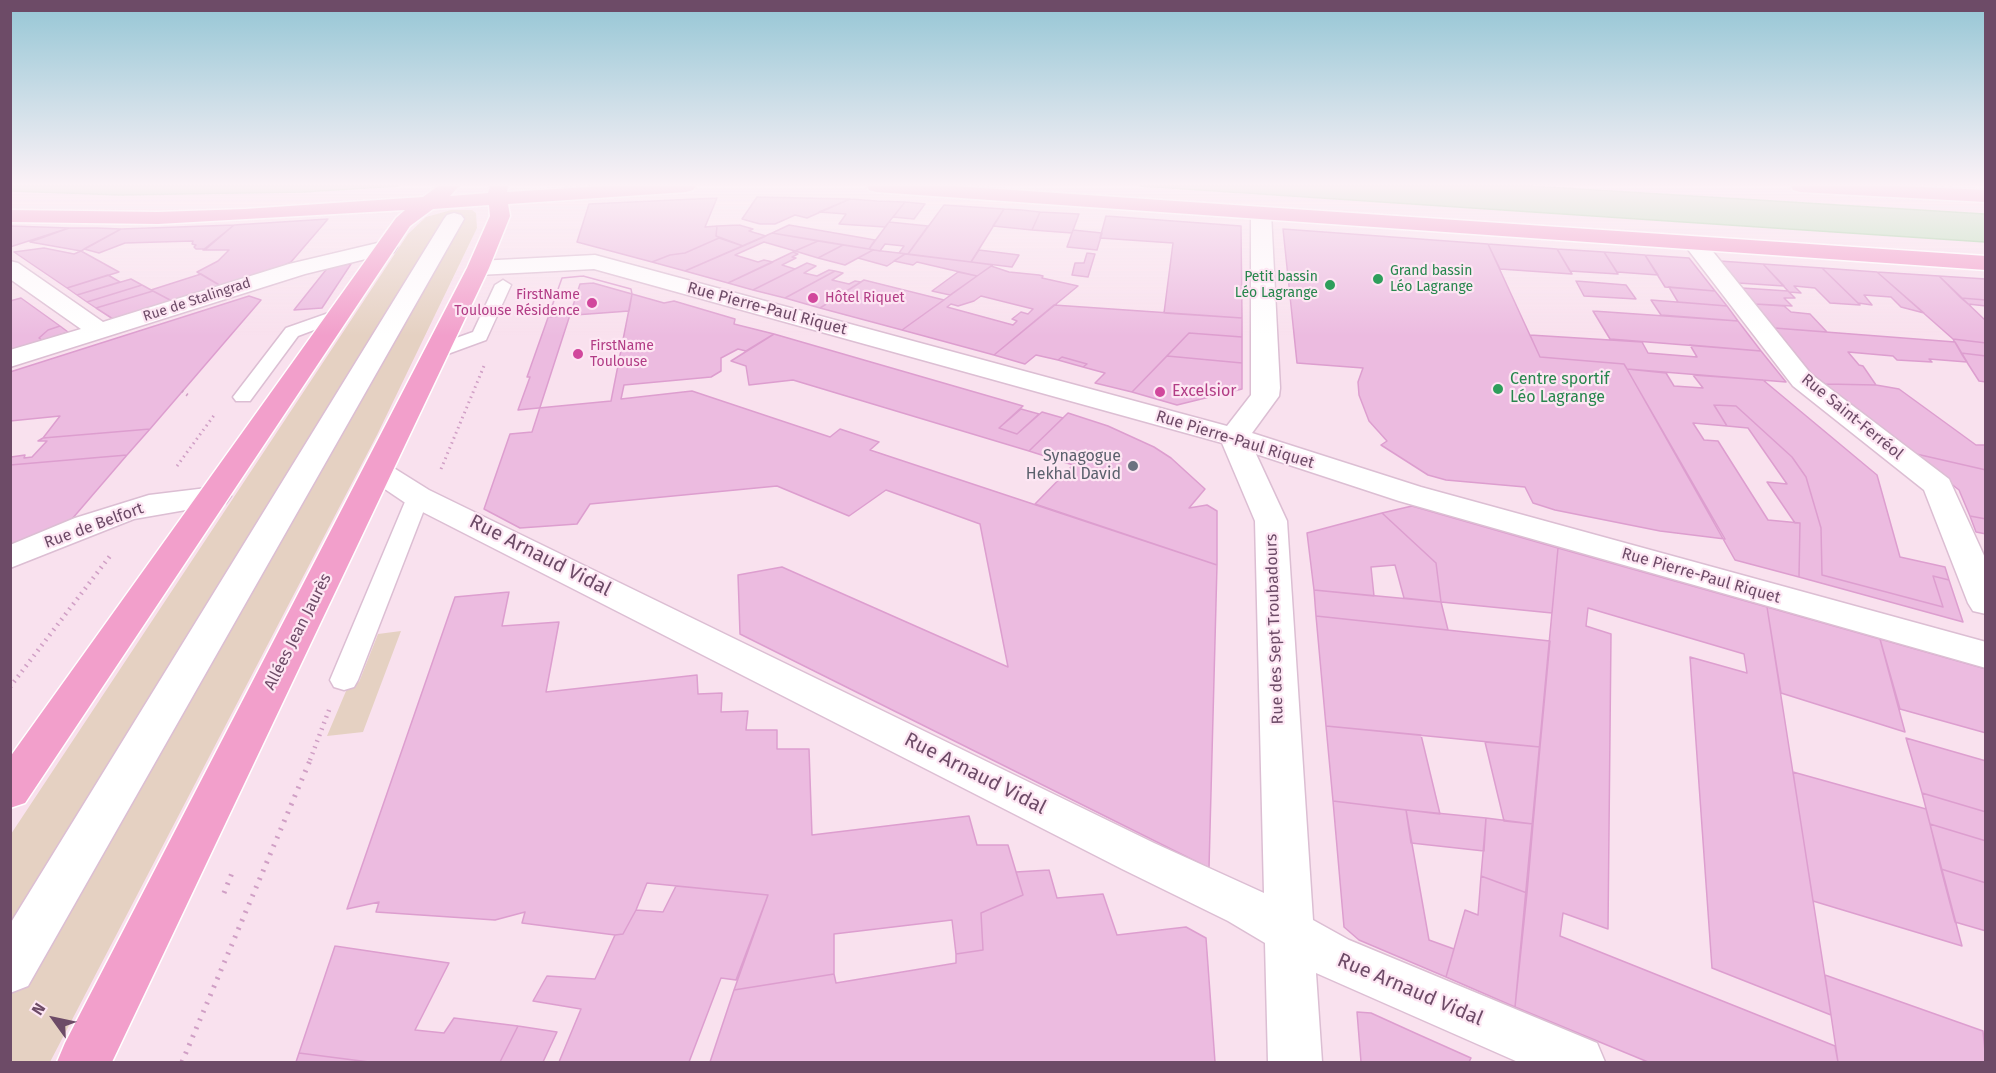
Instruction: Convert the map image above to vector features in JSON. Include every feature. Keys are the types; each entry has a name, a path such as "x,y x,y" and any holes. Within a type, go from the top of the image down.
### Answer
{"main road":[{"path":"10,791 393,236"},
{"name":"Allées Jean Jaurès","path":"84,1062 438,351 492,236"},
{"path":"1594,236 1986,263"}],"street":[{"path":"10,970 425,236"},
{"path":"1234,438 1264,396 1266,388 1262,236"},
{"name":"Rue Saint-Ferréol","path":"1694,243 1802,380 1938,486 1986,603"},
{"name":"Rue de Stalingrad","path":"10,359 297,269 386,247"},
{"name":"Rue Pierre-Paul Riquet","path":"478,268 595,262 1234,438 1410,494 1986,655"},
{"path":"10,268 100,331"},
{"name":"Rue des Sept Troubadours","path":"1234,438 1271,521 1295,1062"},
{"name":"Rue Arnaud Vidal","path":"378,471 418,497 1138,856 1245,906 1331,956 1578,1062"},
{"name":"Rue de Belfort","path":"10,558 123,512 149,505 214,496"}],"lane":[{"path":"438,351 480,336 503,285"},
{"path":"243,397 292,332 340,315"},
{"path":"344,680 418,497"}],"path":[{"path":"182,391 190,397"}],"shaded area":[{"path":"407,236 473,236 377,435 50,1062 11,1062 11,834"},
{"path":"1896,236 1985,236 1985,242"},
{"path":"401,631 363,732 327,736 349,684 359,682 378,634"}],"building":[{"path":"10,236 44,236 10,247"},
{"path":"47,236 108,236 81,251 30,242"},
{"path":"108,236 221,236 206,249 196,249 194,247 196,245 192,244 193,241 125,243 99,253 84,249"},
{"path":"220,236 313,236 291,262 221,286 197,272 218,261 229,250 203,250"},
{"path":"579,236 716,236 719,238 685,253 670,255 652,262 577,242"},
{"path":"716,236 766,236 743,246"},
{"path":"765,236 790,236 818,241 795,251 764,242 735,255 758,262 764,260 773,262 728,283 685,271"},
{"path":"791,236 852,236 875,240 869,249"},
{"path":"879,236 921,236 908,254 899,253 904,246 885,244 880,251 869,249"},
{"path":"921,236 987,236 971,262 908,254"},
{"path":"1071,236 1101,236 1097,250 1067,247"},
{"path":"1101,236 1241,236 1242,318 1164,313 1173,243 1100,238"},
{"name":"Centre sportif Léo Lagrange","path":"1284,236 1380,236 1488,244 1540,357 1624,364 1725,539 1660,531 1555,510 1533,503 1525,487 1446,480 1428,475 1381,445 1387,441 1369,421 1359,395 1358,382 1363,368 1297,363"},
{"path":"719,238 743,246 685,271 652,262 670,255 685,253"},
{"path":"818,241 843,245 818,258 795,251"},
{"path":"1488,244 1557,249 1572,274 1500,269"},
{"path":"843,245 873,250 845,265 818,258"},
{"path":"44,248 74,254 81,251 119,272 67,288 14,252"},
{"path":"1557,249 1604,252 1618,274 1570,271"},
{"path":"873,250 905,254 887,266 858,258"},
{"path":"979,250 1019,255 1012,267 971,262"},
{"path":"793,252 798,254 792,257 796,258 782,265 795,269 753,290 728,283"},
{"path":"1604,252 1645,255 1658,275 1617,272"},
{"path":"1087,253 1095,254 1088,277 1072,275 1075,263 1084,263"},
{"path":"905,254 993,265 977,276 917,262 913,265 894,261"},
{"path":"1645,255 1689,258 1715,291 1665,287"},
{"path":"1720,261 1763,264 1784,286 1738,283"},
{"path":"807,263 816,266 804,273 817,276 829,270 835,271 785,298 753,290"},
{"path":"351,264 322,308 294,310 329,266"},
{"path":"1763,264 1822,268 1860,305 1830,303 1815,288 1794,286 1801,293 1789,292"},
{"path":"991,266 1009,272 1039,275 1043,276 1042,278 1078,286 994,355 902,330","holes":["981,296 1033,309 1028,314 1021,312 1012,319 1017,321 1013,325 947,307 951,304 958,306 974,301"]},
{"path":"1822,268 1877,272 1924,313 1901,307 1891,297 1864,295 1872,305 1858,303"},
{"path":"835,271 843,273 832,280 849,284 855,281 861,282 820,308 785,298"},
{"path":"958,272 977,276 950,295 932,291"},
{"path":"1877,272 1939,276 1986,321 1986,343 1953,339"},
{"path":"201,274 221,286 172,301 151,290"},
{"path":"108,275 120,282 77,295 67,288"},
{"name":"FirstName Toulouse","path":"583,276 631,289 632,294 611,401 518,410 530,377 527,377 562,278"},
{"name":"FirstName Toulouse Résidence","path":"583,276 631,289 629,311 548,317 562,278"},
{"path":"1939,276 1986,279 1986,300 1961,298"},
{"path":"131,279 142,285 87,302 77,295"},
{"path":"864,280 944,300 902,330 820,308"},
{"path":"1576,281 1626,285 1636,299 1584,296"},
{"path":"593,283 664,303 674,301 735,319 734,324 774,334 746,351 738,349 721,358 721,371 711,377 624,385 621,399 692,391 830,437 840,429 879,442 870,450 1217,565 1209,868 740,634 738,575 782,567 1008,667 980,524 886,490 849,516 777,486 590,504 577,524 520,528 484,509 510,434 532,432 580,284"},
{"path":"142,285 153,291 96,308 87,302"},
{"path":"1669,287 1715,291 1727,306 1678,302"},
{"path":"1742,288 1788,291 1795,298 1784,298 1792,306 1755,304"},
{"path":"153,291 172,301 113,319 96,308"},
{"path":"249,296 261,300 150,429 43,438 60,416 10,421 10,372"},
{"path":"21,298 60,326 48,330 39,338 43,341 10,351 10,301"},
{"path":"1961,298 1986,300 1986,306 1968,304"},
{"path":"1651,300 1727,306 1738,321 1661,315"},
{"path":"1755,304 1784,306 1791,312 1810,314 1827,332 1774,328"},
{"path":"1054,305 1242,318 1242,337 1189,333 1132,392 1095,383 1105,373 1083,367 1087,364 1062,357 1058,360 1036,355 1025,364 994,355"},
{"path":"1593,311 1738,321 1761,351 1610,339"},
{"path":"60,326 68,332 43,341 39,338 48,330"},
{"path":"1774,328 1955,342 1967,362 1929,359 1932,362 1897,360 1893,356 1848,352 1859,365 1863,366 1876,385 1825,384 1811,373"},
{"path":"1189,333 1242,337 1242,363 1167,356"},
{"path":"774,334 1023,406 999,428 1017,434 1042,412 1063,418 1029,451 793,380 749,385 746,366 731,361"},
{"path":"1530,335 1642,342 1648,353 1697,357 1690,345 1761,351 1786,382 1627,369 1624,364 1540,357"},
{"path":"1953,339 1986,343 1986,356 1961,353"},
{"path":"1961,353 1986,356 1986,382 1979,381"},
{"path":"1167,356 1242,363 1242,389 1177,405 1132,392"},
{"path":"1062,357 1087,364 1083,367 1058,360"},
{"path":"1627,369 1666,373 1674,386 1703,388 1693,375 1763,380 1877,475 1900,557 1945,567 1949,580 1933,576 1943,607 1822,575 1821,528 1806,477 1792,457 1736,406 1714,405 1727,426 1693,423 1704,440 1718,441 1768,520 1800,523 1799,577 1735,560"},
{"path":"1825,384 1876,385 1899,389 1976,445 1986,445 1986,470 1912,453"},
{"path":"1714,405 1736,406 1792,457 1806,477 1821,528 1822,575 1943,607 1933,576 1949,580 1963,622 1799,577 1800,523 1795,523 1767,482 1787,484 1748,428 1727,426"},
{"path":"1021,409 1039,414 1017,434 999,428"},
{"path":"1068,413 1108,426 1154,447 1171,458 1205,489 1189,508 1207,505 1217,511 1217,565 1035,504 1073,465 1029,451"},
{"path":"150,429 127,455 10,465 11,457 25,455 24,458 32,457 47,441 38,441 43,438"},
{"path":"1912,453 1986,470 1986,519 1970,516 1959,490"},
{"path":"127,455 72,519 10,546 10,465"},
{"path":"1412,506 1558,548 1552,613 1441,602 1436,563 1382,513"},
{"path":"1382,513 1436,563 1441,602 1404,598 1395,565 1371,567 1374,596 1314,590 1307,533"},
{"path":"1970,516 1986,519 1986,534 1976,532"},
{"path":"1558,548 1767,607 1831,1015 1712,968 1690,657 1747,673 1744,654 1588,608 1586,626 1611,634 1608,929 1563,913 1560,936 1835,1046 1838,1062 1648,1062 1515,1007"},
{"path":"1314,590 1441,602 1448,630 1316,616"},
{"path":"509,592 502,626 559,622 546,692 697,675 698,694 722,693 721,712 748,711 746,730 777,730 777,749 809,749 812,835 969,816 977,845 1008,845 1023,895 981,913 983,950 956,954 952,920 834,934 834,974 734,990 768,895 647,883 623,934 615,935 522,923 525,912 495,920 376,912 379,902 347,909 455,597"},
{"path":"1767,607 1880,639 1905,732 1781,693"},
{"path":"1316,616 1550,641 1540,747 1326,726"},
{"path":"1880,639 1986,669 1986,733 1900,709"},
{"path":"1326,726 1421,735 1440,814 1333,801"},
{"path":"1906,738 1986,761 1986,812 1922,793"},
{"path":"1485,742 1540,747 1533,824 1504,821"},
{"path":"1793,772 1926,809 1962,946 1813,901"},
{"path":"1922,793 1986,812 1986,841 1930,824"},
{"path":"1333,801 1406,810 1429,940 1454,949 1446,977 1359,940 1344,927"},
{"path":"1406,810 1486,818 1484,851 1411,843"},
{"path":"1486,818 1533,824 1527,893 1481,876"},
{"path":"1930,824 1986,841 1986,883 1941,869"},
{"path":"1941,869 1986,883 1986,931 1955,922"},
{"path":"1049,870 1057,898 1103,894 1117,935 1186,927 1206,938 1215,1062 710,1062 734,990 834,974 836,983 956,963 956,954 983,950 981,913 1023,895 1016,872"},
{"path":"1481,876 1527,893 1515,1007 1446,977 1465,910 1478,915"},
{"path":"676,886 768,895 736,980 721,978 689,1062 559,1062 581,1009 533,1001 547,976 595,979 615,935 623,934 636,910 663,912"},
{"path":"335,946 449,963 415,1030 444,1033 454,1018 518,1026 500,1062 369,1062 299,1053"},
{"path":"1825,975 1983,1031 1986,1062 1838,1062"},
{"path":"1357,1012 1371,1013 1471,1058 1469,1062 1361,1062"},
{"path":"518,1026 557,1032 543,1062 500,1062"},
{"path":"299,1053 369,1062 296,1062"}],"place":[{"name":"Grand bassin Léo Lagrange","path":"1378,279"},
{"name":"Petit bassin Léo Lagrange","path":"1330,285"},
{"name":"Hôtel Riquet","path":"813,298"},
{"name":"FirstName Toulouse Résidence","path":"592,303"},
{"name":"FirstName Toulouse","path":"578,354"},
{"name":"Centre sportif Léo Lagrange","path":"1498,389"},
{"name":"Excelsior","path":"1160,392"},
{"name":"Synagogue Hekhal David","path":"1133,466"}]}
